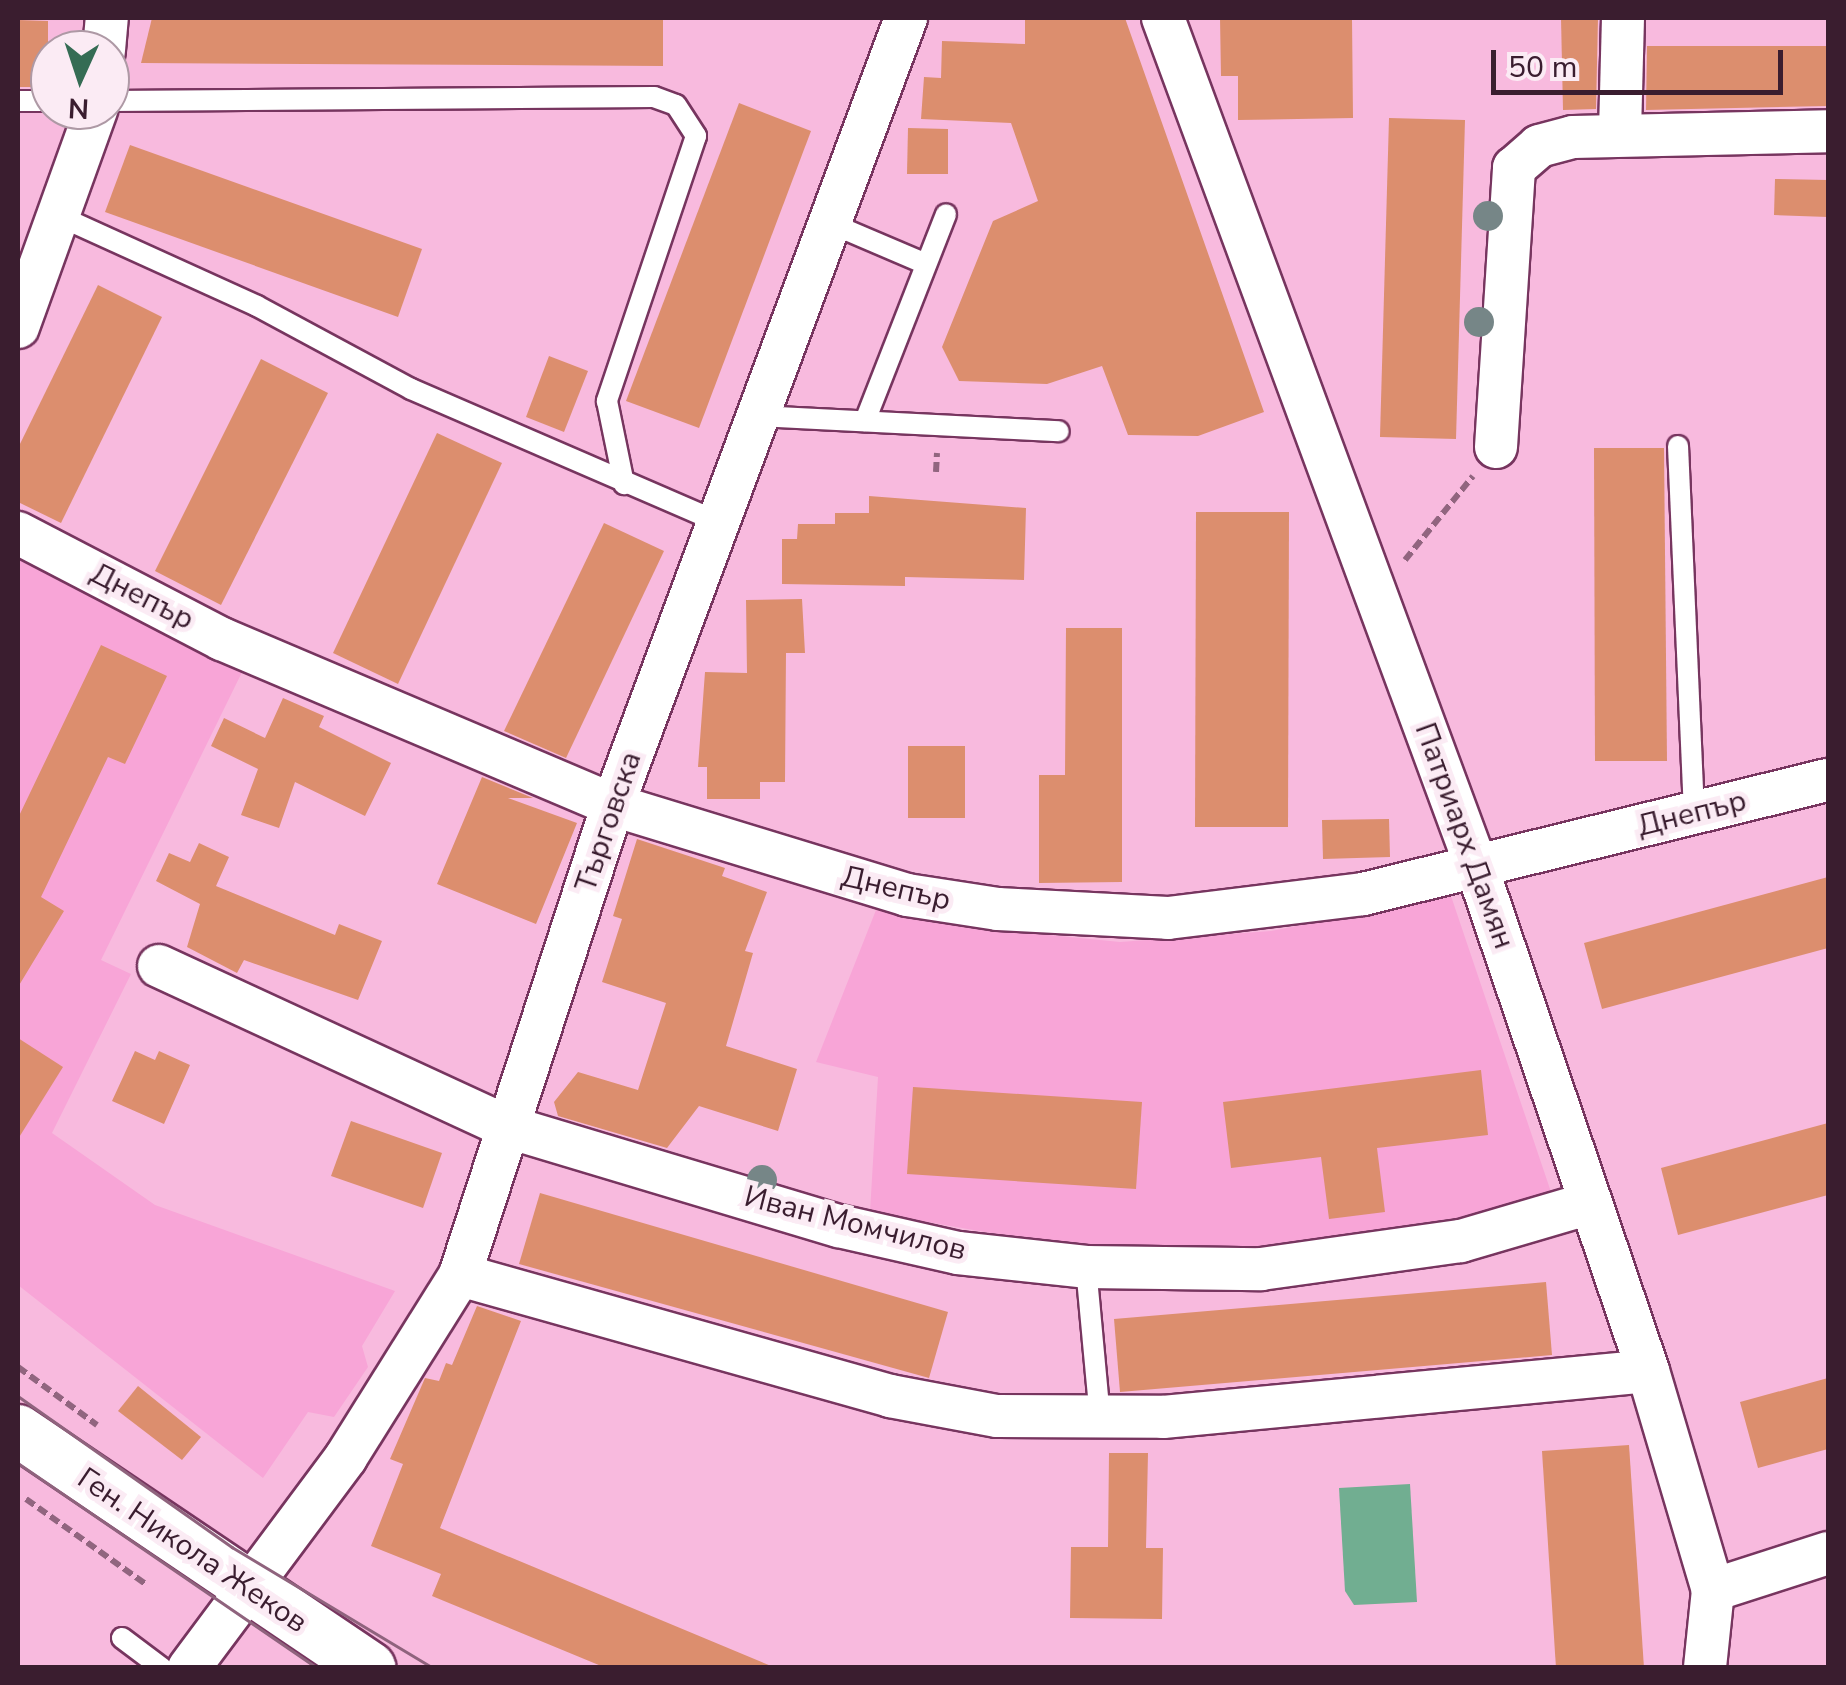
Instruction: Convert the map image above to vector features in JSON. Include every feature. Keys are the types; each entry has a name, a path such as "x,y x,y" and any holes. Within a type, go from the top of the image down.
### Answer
{"street":[{"name":"Търговска","path":"189,1668 346,1456 460,1275 613,805 906,18"},
{"name":"Патриарх Дамян","path":"1163,18 1477,868 1587,1204 1648,1371 1712,1590 1705,1668"},
{"path":"1620,132 1623,18"},
{"path":"18,327 89,130"},
{"path":"1496,447 1514,168 1539,146 1620,132 1828,131"},
{"name":"Днепър","path":"18,533 222,639 613,805 907,895 1092,918 1253,910 1477,868 1828,780"},
{"name":"Иван Момчилов","path":"159,966 508,1126 839,1226 958,1253 1086,1267 1261,1269 1357,1259 1461,1241 1587,1204"},
{"path":"460,1275 890,1396 997,1416 1100,1418 1648,1371"},
{"name":"Ген. Никола Жеков","path":"18,1430 246,1590 370,1668"},
{"path":"1712,1590 1828,1553"}],"lane":[{"path":"130,101 654,98 676,105 695,125 696,136 608,402 624,484"},
{"path":"865,422 946,214"},
{"path":"58,216 624,484 718,522"},
{"path":"830,223 926,264"},
{"path":"758,416 1059,431"},
{"path":"1678,446 1694,814"},
{"path":"1086,1267 1100,1418"},
{"path":"122,1638 162,1668"}],"path":[{"path":"1376,596 1496,447"},
{"path":"18,1366 102,1428"},
{"path":"26,1498 147,1585"}],"shaded area":[{"path":"18,556 245,666 101,960 131,974 52,1133 155,1205 395,1291 362,1346 368,1367 334,1417 308,1412 263,1478 18,1285"},
{"path":"1451,896 1551,1192 1457,1218 1245,1248 1118,1247 1019,1238 870,1212 878,1077 816,1062 876,910 966,927 1120,942 1271,931"}],"green space":[{"path":"1410,1484 1417,1602 1354,1605 1345,1591 1339,1488"}],"building":[{"path":"152,18 663,18 663,66 141,63"},
{"path":"1025,18 1125,18 1264,412 1198,436 1128,435 1102,366 1047,384 959,381 942,347 993,221 1038,201 1011,123 921,119 924,77 941,78 942,41 1025,44"},
{"path":"1220,18 1352,18 1353,118 1238,120 1238,76 1221,76"},
{"path":"1561,18 1598,18 1596,109 1563,110"},
{"path":"18,20 48,21 48,30 30,30 30,87 18,87"},
{"path":"1647,46 1828,46 1828,106 1646,110"},
{"path":"739,103 811,131 699,428 626,401"},
{"path":"1389,118 1465,120 1456,439 1380,437"},
{"path":"908,128 948,129 948,174 907,174"},
{"path":"130,145 422,249 398,317 105,212"},
{"path":"1775,179 1828,180 1828,217 1774,215"},
{"path":"98,285 162,317 61,523 18,502 18,448"},
{"path":"549,356 588,371 564,432 526,417"},
{"path":"261,359 328,393 221,605 155,571"},
{"path":"437,433 502,463 398,684 333,653"},
{"path":"1594,448 1664,448 1667,761 1595,761"},
{"path":"869,496 1026,508 1024,580 905,577 905,586 782,584 782,539 797,539 798,524 835,524 835,513 869,513"},
{"path":"1196,512 1289,512 1288,827 1195,827"},
{"path":"604,523 664,551 566,758 504,731"},
{"path":"802,599 805,653 786,653 785,782 760,782 760,799 707,799 707,767 698,767 705,672 747,673 746,600"},
{"path":"1066,628 1122,628 1122,882 1039,883 1039,775 1065,775"},
{"path":"101,645 167,676 125,764 108,757 41,897 64,911 18,987 18,818"},
{"path":"283,698 324,716 319,727 391,763 365,816 295,782 279,828 241,815 258,769 211,746 224,718 265,738"},
{"path":"908,746 965,746 965,818 908,818"},
{"path":"482,777 533,798 508,798 577,823 536,924 437,884"},
{"path":"1389,819 1390,857 1323,859 1322,820"},
{"path":"637,839 725,868 722,876 767,892 745,951 753,953 726,1046 797,1069 778,1131 699,1106 667,1148 558,1116 554,1102 578,1072 638,1090 666,1003 602,982 622,919 613,916"},
{"path":"199,843 229,857 216,886 335,935 339,924 382,941 358,1000 244,960 237,973 187,947 200,904 156,881 169,853 190,862"},
{"path":"1828,877 1828,948 1602,1009 1584,943"},
{"path":"18,1038 63,1067 18,1139"},
{"path":"135,1051 155,1060 159,1051 190,1065 164,1124 112,1101"},
{"path":"1481,1070 1488,1135 1377,1148 1385,1212 1329,1219 1321,1157 1231,1168 1223,1102"},
{"path":"913,1087 1142,1102 1136,1189 907,1174"},
{"path":"351,1121 442,1153 423,1208 331,1176"},
{"path":"1828,1123 1828,1195 1678,1235 1661,1168"},
{"path":"540,1193 948,1312 929,1378 519,1264"},
{"path":"1546,1282 1552,1355 1120,1392 1114,1319"},
{"path":"477,1306 521,1321 440,1528 776,1668 606,1668 432,1596 441,1574 371,1546 403,1464 390,1459 425,1378 439,1381 446,1363 452,1365"},
{"path":"1828,1378 1828,1449 1758,1468 1740,1402"},
{"path":"138,1386 201,1437 182,1460 118,1411"},
{"path":"1629,1445 1644,1668 1556,1668 1542,1451"},
{"path":"1109,1453 1148,1453 1146,1548 1163,1548 1162,1619 1070,1618 1071,1547 1108,1547"}],"tram line":[{"path":"18,1396 232,1547 433,1668"},
{"path":"18,1463 317,1668"}]}
